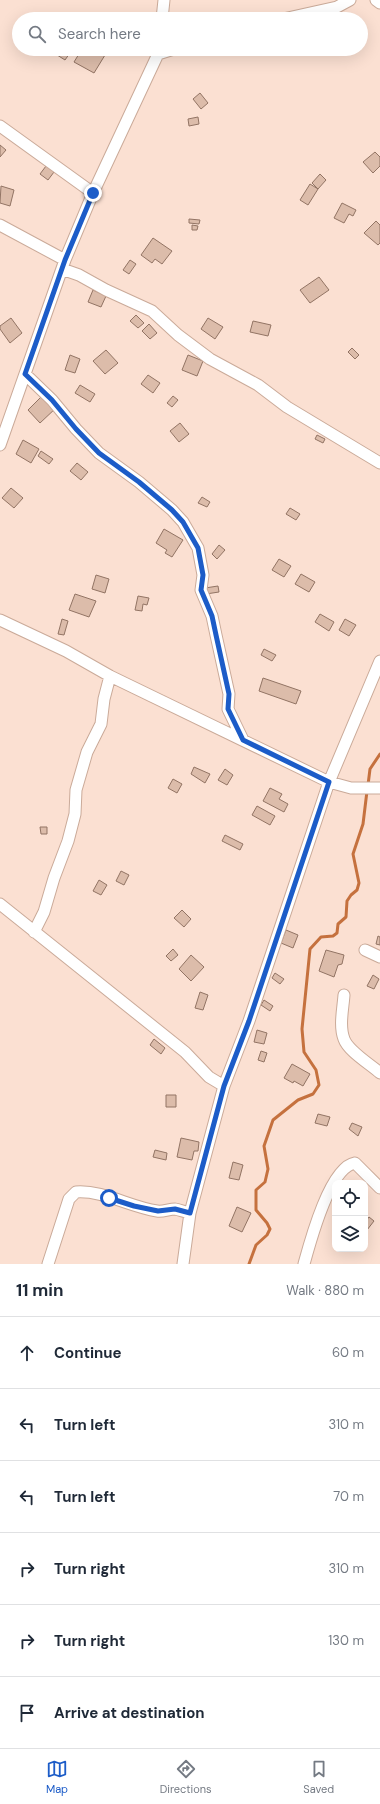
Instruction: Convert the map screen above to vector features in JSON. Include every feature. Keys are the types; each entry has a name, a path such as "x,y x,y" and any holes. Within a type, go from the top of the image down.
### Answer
{"street":[{"path":"163,12 164,0"},
{"path":"314,12 337,7 350,0"},
{"path":"376,0 380,3"},
{"path":"0,445 64,265 93,193 156,56"},
{"path":"0,126 93,193"},
{"path":"0,225 79,275 106,290 152,311 178,335 210,359 258,385 287,407 380,463"},
{"path":"25,374 52,400 76,429 99,453 139,482 172,510 183,522 198,548 203,575 201,590 212,616 229,694 228,709 243,740"},
{"path":"0,620 66,651 110,676 329,782 351,788 380,788"},
{"path":"183,1264 190,1213 224,1086 249,1021 329,782 380,661"},
{"path":"34,932 44,912 54,878 68,841 75,814 76,790 87,752 101,724 104,699 110,676"},
{"path":"0,904 185,1052 209,1077 224,1086"},
{"path":"365,950 380,957"},
{"path":"344,995 342,1023 344,1039 350,1049 380,1073"},
{"path":"304,1264 324,1202 340,1173 349,1164 355,1163 380,1188"},
{"path":"48,1264 69,1199 76,1192 83,1192 109,1198 134,1206 158,1211 175,1209 190,1213"}],"building":[{"path":"59,56 68,56 65,60"},
{"path":"78,56 104,56 94,73 74,62"},
{"path":"200,93 208,103 201,109 193,99"},
{"path":"198,117 199,124 189,126 188,119"},
{"path":"0,145 6,150 0,157"},
{"path":"375,152 380,157 380,166 373,173 363,162"},
{"path":"49,162 57,168 48,180 40,174"},
{"path":"320,174 326,180 318,189 312,183"},
{"path":"310,184 318,189 308,205 300,200"},
{"path":"1,186 14,190 10,206 0,203"},
{"path":"342,203 356,210 353,216 349,214 344,223 334,218"},
{"path":"189,219 200,220 199,224 189,223"},
{"path":"376,221 380,225 380,243 378,245 364,233"},
{"path":"192,225 198,226 197,230 192,230"},
{"path":"153,238 172,251 162,264 155,259 152,263 141,255"},
{"path":"130,260 136,264 129,274 123,270"},
{"path":"319,277 329,290 310,303 300,290"},
{"path":"93,290 106,296 101,307 88,302"},
{"path":"136,315 144,323 138,328 130,321"},
{"path":"11,318 22,333 10,343 0,329 0,326"},
{"path":"208,318 223,327 215,339 201,329"},
{"path":"253,321 271,325 268,336 250,332"},
{"path":"149,324 157,333 150,339 142,331"},
{"path":"352,348 359,355 355,359 348,352"},
{"path":"106,350 118,363 105,374 93,361"},
{"path":"70,355 80,359 75,373 65,370"},
{"path":"188,355 203,361 197,376 182,370"},
{"path":"148,375 160,383 153,393 141,384"},
{"path":"80,385 95,394 90,402 75,393"},
{"path":"44,394 57,407 40,423 28,410"},
{"path":"173,396 178,400 172,407 167,403"},
{"path":"180,423 189,434 179,442 170,431"},
{"path":"317,435 325,439 323,443 315,439"},
{"path":"23,440 39,449 31,463 16,454"},
{"path":"41,451 53,459 49,464 38,456"},
{"path":"77,463 88,472 81,480 70,471"},
{"path":"11,488 23,498 14,508 2,498"},
{"path":"202,497 210,502 207,507 198,503"},
{"path":"290,508 300,514 296,520 286,514"},
{"path":"164,529 183,540 172,557 165,553 167,550 156,543"},
{"path":"219,545 225,550 217,559 212,554"},
{"path":"279,559 291,566 284,577 272,570"},
{"path":"301,574 315,582 309,592 295,584"},
{"path":"96,575 109,579 105,593 92,589"},
{"path":"218,586 219,592 206,594 205,588"},
{"path":"75,594 96,601 89,617 69,610"},
{"path":"138,596 149,598 147,605 143,604 142,611 135,610"},
{"path":"320,614 334,622 329,631 315,622"},
{"path":"62,619 68,621 64,635 58,634"},
{"path":"345,619 356,625 349,636 339,630"},
{"path":"264,649 276,655 272,661 261,655"},
{"path":"263,678 301,691 296,704 259,691"},
{"path":"194,767 210,774 205,783 191,774"},
{"path":"225,769 233,775 227,785 218,780"},
{"path":"173,779 182,784 177,793 168,788"},
{"path":"270,788 282,794 279,799 288,804 284,812 263,801"},
{"path":"257,806 275,816 270,825 252,815"},
{"path":"40,827 47,827 47,834 41,834"},
{"path":"225,835 243,844 240,850 222,841"},
{"path":"121,871 129,875 124,885 116,881"},
{"path":"99,880 107,885 101,895 93,891"},
{"path":"182,910 191,919 184,927 174,918"},
{"path":"286,930 298,935 293,948 281,943"},
{"path":"378,936 380,937 380,945 376,944"},
{"path":"173,949 178,955 171,961 166,956"},
{"path":"326,950 344,955 342,964 338,965 334,977 319,971"},
{"path":"191,955 204,967 191,981 179,969"},
{"path":"275,973 284,979 280,984 272,978"},
{"path":"373,975 379,979 374,989 367,986"},
{"path":"200,992 208,995 203,1010 195,1008"},
{"path":"264,1000 273,1006 270,1011 261,1005"},
{"path":"257,1030 267,1033 264,1044 254,1042"},
{"path":"154,1039 165,1048 161,1054 150,1045"},
{"path":"261,1051 267,1053 264,1062 258,1060"},
{"path":"292,1064 310,1074 303,1086 284,1078"},
{"path":"166,1095 176,1095 176,1107 166,1107"},
{"path":"318,1114 330,1117 327,1126 315,1123"},
{"path":"352,1123 362,1127 358,1136 349,1129"},
{"path":"181,1138 199,1142 198,1151 194,1151 192,1160 177,1157"},
{"path":"155,1150 167,1153 166,1160 153,1157"},
{"path":"233,1162 243,1165 239,1180 229,1178"},
{"path":"237,1207 251,1213 242,1232 229,1226"},
{"path":"369,1217 374,1221 368,1229"}],"waterway":[{"path":"368,785 370,769 380,754"},
{"path":"249,1264 256,1245 267,1235 270,1229 256,1210 256,1190 265,1182 268,1169 264,1146 273,1120 298,1100 313,1094 319,1085 316,1070 304,1052 302,1029 310,949 321,937 333,936 337,933 338,924 346,917 347,901 357,890 359,883 353,854 363,824 367,791"}],"route":[{"path":"93,193 65,260 25,374 52,400 76,429 99,453 139,482 172,510 183,522 198,548 203,575 201,590 204,601 212,616 229,694 228,709 243,740 329,782 237,1056 224,1086 190,1213 175,1209 158,1211 134,1206 109,1198"}]}
